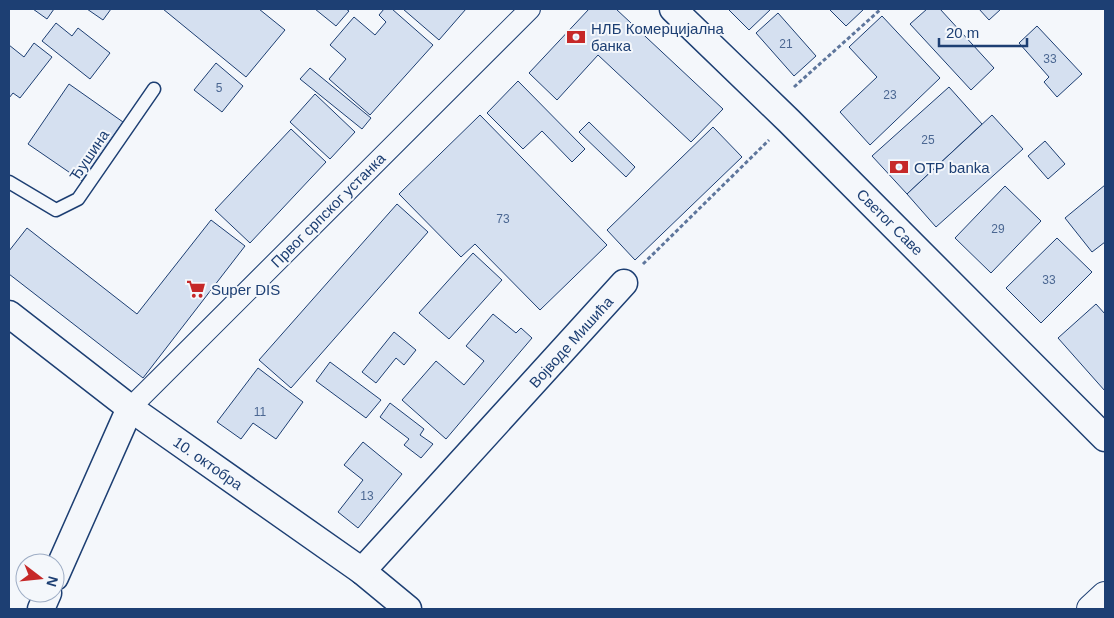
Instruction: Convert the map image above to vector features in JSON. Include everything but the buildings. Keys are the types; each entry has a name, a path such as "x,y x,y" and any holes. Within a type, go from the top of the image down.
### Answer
{"street":[{"name":"Првог српског устанка","path":"65,554 130,408 530,9"},
{"name":"Светог Саве","path":"673,9 781,113 1105,438"},
{"name":"Војводе Мишића","path":"362,571 624,283"},
{"name":"10. октобра","path":"9,314 130,408 362,571 408,609"},
{"path":"1091,609 1105,596"}],"lane":[{"name":"Ђушина","path":"9,182 56,210 78,199 154,89"}],"path":[{"name":"Војводе Мишића","path":"624,283 781,113 881,9"}],"place":[{"name":"НЛБ Комерцијална банка","path":"576,37"},
{"name":"OTP banka","path":"899,167"},
{"name":"Super DIS","path":"196,289"}]}
